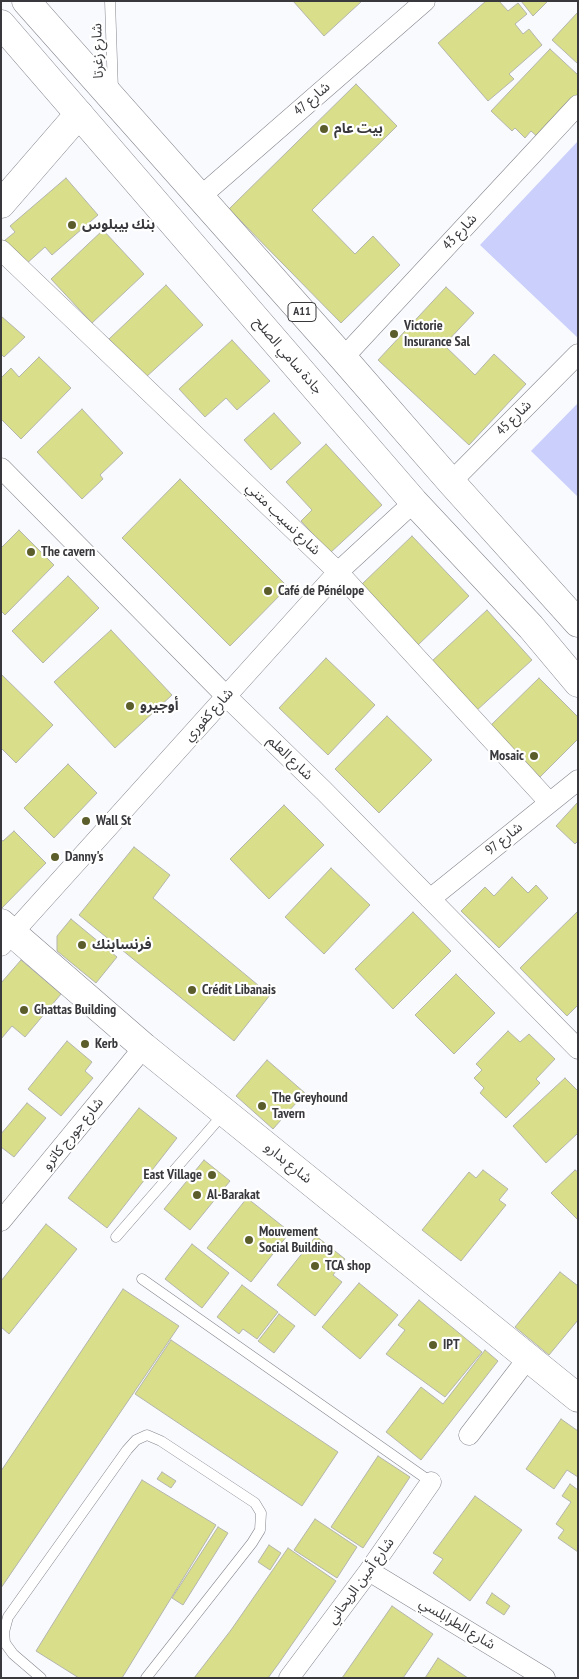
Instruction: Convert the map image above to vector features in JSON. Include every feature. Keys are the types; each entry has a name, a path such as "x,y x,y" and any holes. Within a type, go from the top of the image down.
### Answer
{"main road":[{"name":"A11","path":"26,1 578,624"},
{"name":"جادة سامي الصلح","path":"1,24 414,502 531,627 578,683"},
{"path":"1,204 80,114"},
{"name":"شارع بدارو","path":"5,935 578,1398"}],"street":[{"name":"شارع 47","path":"200,197 425,1"},
{"name":"شارع 43","path":"343,358 578,105"},
{"name":"شارع نسيب متني","path":"1,250 338,572 549,802"},
{"name":"شارع 45","path":"451,482 578,354"},
{"name":"شارع العلم","path":"1,468 226,696 324,791 578,1049"},
{"name":"شارع كفوري","path":"5,935 338,572 414,502"},
{"name":"شارع 97","path":"430,898 578,780"},
{"name":"شارع جورج كاترو","path":"1,1221 144,1046"},
{"path":"469,1435 528,1358"},
{"name":"شارع أمين الريحاني","path":"289,1678 369,1571 431,1482"},
{"name":"شارع الطرابلسي","path":"369,1571 545,1678"}],"lane":[{"name":"شارع زغرتا","path":"110,1 113,100"},
{"path":"116,1237 225,1112"},
{"path":"142,1279 431,1482"},
{"path":"41,1678 13,1654 5,1643 3,1633 8,1617 127,1450 136,1440 147,1435 161,1441 255,1503 262,1513 260,1530 252,1544 146,1678"}],"shaded area":[{"path":"578,141 578,338 480,245"},
{"path":"578,403 578,495 577,496 531,451"}],"building":[{"path":"293,1 362,1 324,36"},
{"path":"486,1 499,1 508,11 518,3 527,14 515,24 523,34 529,29 542,45 509,74 514,79 488,101 438,43"},
{"path":"521,1 548,1 533,16"},
{"path":"578,12 578,64 552,40"},
{"path":"550,49 578,75 578,99 540,139 531,131 525,138 515,128 512,131 491,111"},
{"path":"356,84 397,126 312,210 355,254 373,236 400,265 341,323 229,209"},
{"path":"66,178 98,215 52,255 45,247 25,265 4,241 15,232 10,226"},
{"path":"103,230 144,274 92,323 51,279"},
{"path":"166,285 203,325 145,378 109,339"},
{"path":"446,287 474,313 444,345 475,375 494,354 526,384 469,445 378,360"},
{"path":"1,316 25,337 4,357 1,354"},
{"path":"232,340 270,381 237,410 226,398 205,417 179,389"},
{"path":"39,357 71,388 21,439 1,419 1,378 11,368 19,377"},
{"path":"82,409 123,453 100,475 103,479 82,499 37,452"},
{"path":"274,413 301,443 271,470 244,440"},
{"path":"326,444 382,505 330,553 301,521 312,510 286,482"},
{"path":"180,479 288,587 230,646 122,538"},
{"path":"19,530 54,565 5,615 1,611 1,548"},
{"path":"412,536 469,596 418,645 361,585"},
{"path":"68,576 99,608 43,663 12,631"},
{"path":"487,610 532,660 476,711 432,661"},
{"path":"111,630 172,695 115,748 54,682"},
{"path":"326,658 375,705 328,755 279,708"},
{"path":"1,674 53,725 16,763 1,748"},
{"path":"539,678 578,717 578,739 540,777 490,726"},
{"path":"387,716 432,760 379,813 335,769"},
{"path":"68,764 97,793 54,838 24,808"},
{"path":"578,802 578,841 575,844 556,826"},
{"path":"284,805 324,845 269,899 230,859"},
{"path":"14,831 46,863 1,909 1,840 3,841"},
{"path":"134,847 170,875 153,898 270,995 234,1041 79,915"},
{"path":"331,868 370,905 324,954 285,917"},
{"path":"512,877 528,893 536,885 548,898 499,948 461,911 485,887 494,896"},
{"path":"578,911 578,1005 567,1016 520,968"},
{"path":"413,912 451,951 393,1009 355,969"},
{"path":"71,919 117,957 96,983 57,951 57,936"},
{"name":"Ghattas Building","path":"21,960 61,994 25,1037 12,1026 1,1039 1,983"},
{"path":"456,974 495,1013 454,1054 415,1015"},
{"path":"508,1031 520,1042 529,1034 555,1059 536,1079 540,1083 506,1118 480,1093 484,1088 474,1078 482,1070 476,1064"},
{"path":"67,1041 92,1062 85,1071 93,1078 61,1116 28,1089"},
{"path":"267,1060 305,1093 273,1129 236,1096"},
{"path":"565,1078 578,1091 578,1133 546,1163 513,1126"},
{"path":"27,1103 46,1118 14,1157 1,1147 1,1134"},
{"path":"139,1108 177,1138 107,1228 68,1198"},
{"name":"Al-Barakat","path":"204,1160 230,1181 190,1230 164,1209"},
{"path":"483,1170 508,1189 499,1200 506,1205 461,1261 422,1230 469,1172 476,1178"},
{"path":"575,1170 578,1172 578,1220 551,1193"},
{"name":"Mouvement Social Building","path":"247,1198 290,1232 251,1282 207,1248"},
{"path":"46,1224 77,1249 9,1334 1,1327 1,1281"},
{"path":"316,1236 345,1259 333,1275 342,1282 315,1316 277,1285"},
{"path":"192,1244 229,1273 202,1308 165,1279"},
{"path":"560,1272 578,1286 578,1320 549,1355 515,1327"},
{"path":"359,1283 398,1315 360,1359 322,1327"},
{"path":"242,1285 278,1312 257,1339 243,1329 239,1334 217,1317"},
{"path":"123,1289 179,1326 1,1588 1,1471"},
{"path":"419,1300 482,1352 445,1397 386,1354 405,1330 398,1325"},
{"path":"279,1314 295,1326 274,1353 258,1341"},
{"path":"171,1340 338,1452 302,1506 135,1394"},
{"path":"485,1350 498,1361 421,1460 386,1432 421,1387 443,1404"},
{"path":"561,1419 578,1431 578,1477 567,1470 554,1489 526,1469"},
{"path":"378,1456 410,1477 363,1548 331,1527"},
{"path":"162,1472 176,1481 171,1488 157,1479"},
{"path":"142,1480 216,1525 122,1678 79,1678 36,1651"},
{"path":"570,1484 578,1490 578,1552 558,1538 564,1530 556,1524 571,1502 562,1496"},
{"path":"475,1496 522,1530 470,1601 433,1573 443,1559 433,1553"},
{"path":"315,1519 357,1547 337,1578 294,1550"},
{"path":"218,1527 228,1533 183,1605 172,1598"},
{"path":"269,1545 281,1553 270,1570 258,1562"},
{"path":"288,1548 336,1581 279,1663 268,1678 194,1678 231,1630"},
{"path":"492,1593 510,1606 504,1615 486,1603"},
{"path":"392,1606 433,1634 403,1678 342,1678"},
{"path":"438,1658 468,1678 425,1678"}],"place":[{"name":"بيت عام","path":"324,129"},
{"name":"بنك بيبلوس","path":"72,225"},
{"name":"Victorie Insurance Sal","path":"394,334"},
{"name":"The cavern","path":"31,552"},
{"name":"Café de Pénélope","path":"268,591"},
{"name":"أوجيرو","path":"130,706"},
{"name":"Mosaic","path":"534,756"},
{"name":"Wall St","path":"86,821"},
{"name":"Danny's","path":"55,857"},
{"name":"فرنسابنك","path":"82,945"},
{"name":"Crédit Libanais","path":"192,990"},
{"name":"Ghattas Building","path":"24,1010"},
{"name":"Kerb","path":"85,1044"},
{"name":"The Greyhound Tavern","path":"262,1106"},
{"name":"East Village","path":"212,1175"},
{"name":"Al-Barakat","path":"197,1195"},
{"name":"Mouvement Social Building","path":"249,1240"},
{"name":"TCA shop","path":"315,1266"},
{"name":"IPT","path":"433,1345"}]}
